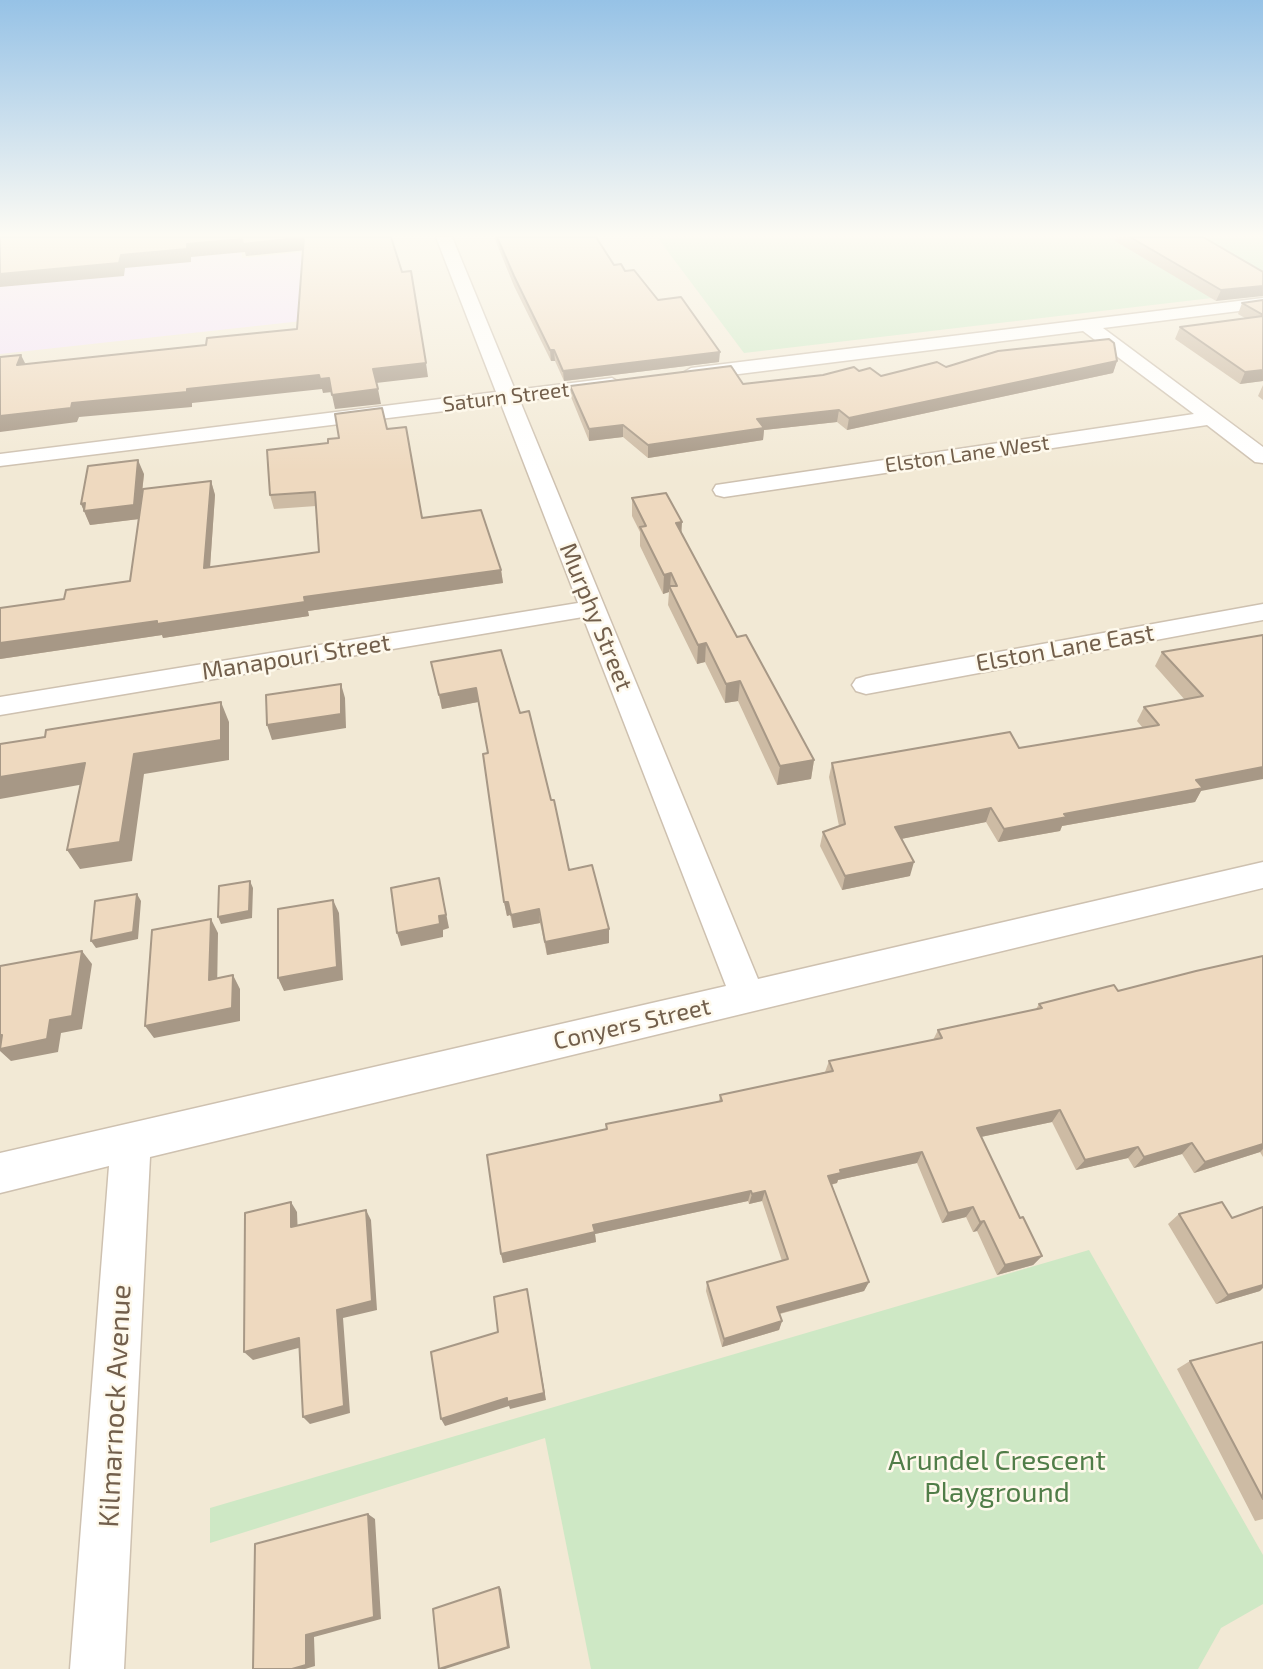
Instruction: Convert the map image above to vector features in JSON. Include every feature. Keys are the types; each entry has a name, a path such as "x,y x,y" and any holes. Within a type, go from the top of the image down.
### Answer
{"street":[{"name":"Murphy Street","path":"475,315 748,997"},
{"path":"672,376 1168,315"},
{"path":"1087,325 1263,457"},
{"name":"Saturn Street","path":"0,460 630,382"},
{"name":"Elston Lane West","path":"724,490 1211,418"},
{"name":"Manapouri Street","path":"0,706 593,608"},
{"name":"Elston Lane East","path":"866,685 1263,612"},
{"name":"Conyers Street","path":"0,1173 1263,875"},
{"name":"Kilmarnock Avenue","path":"97,1669 131,1143"}],"shaded area":[{"path":"0,315 1263,315 1263,1669 0,1669"},
{"path":"0,315 310,315 311,320 0,354"}],"green space":[{"path":"715,315 1068,315 744,353"},
{"name":"Arundel Crescent Playground","path":"1089,1250 1263,1555 1263,1604 1221,1628 1198,1669 591,1669 545,1438 210,1543 210,1508"}],"building":[{"path":"298,315 418,315 426,363 373,369 378,389 332,395 329,378 320,379 319,375 72,403 71,408 0,416 0,357 21,355 17,365 206,345 207,338 297,329"},
{"path":"533,315 694,315 720,352 563,371 554,350 550,350"},
{"path":"1263,316 1263,370 1245,372 1180,327"},
{"path":"1109,339 1114,343 1117,361 849,418 839,410 757,419 764,428 648,445 623,425 589,429 570,386 731,366 743,384 823,375 854,367 859,371 870,368 881,376 937,362 946,367 998,351"},
{"path":"382,408 387,429 406,427 422,518 481,510 501,570 304,597 305,602 157,624 157,621 0,643 0,608 64,599 66,590 130,581 143,489 211,481 204,568 319,552 315,492 270,495 267,450 328,443 328,439 339,438 335,414"},
{"path":"138,460 134,505 84,511 85,503 81,504 88,466"},
{"path":"666,493 682,522 676,523 737,637 746,635 814,760 780,766 740,681 726,684 706,643 698,645 669,586 677,586 671,573 664,575 640,527 646,526 632,498"},
{"path":"1263,635 1263,767 1196,780 1203,788 1064,814 1067,817 1004,829 991,808 895,827 914,862 845,876 823,832 845,824 832,763 1010,732 1019,748 1159,725 1144,707 1203,696 1162,652"},
{"path":"501,650 520,713 529,711 551,800 554,800 569,870 592,865 609,929 545,942 539,909 511,915 508,902 504,902 483,754 488,753 476,688 439,695 431,662"},
{"path":"341,684 341,714 267,725 266,695"},
{"path":"221,702 221,740 134,754 120,842 67,850 85,763 0,777 0,744 45,737 46,730"},
{"path":"439,878 446,915 439,916 440,924 397,933 391,888"},
{"path":"250,881 249,911 218,917 219,886"},
{"path":"137,894 133,932 91,941 95,901"},
{"path":"333,900 337,967 278,978 278,909"},
{"path":"211,919 209,980 233,975 232,1008 145,1026 152,930"},
{"path":"82,951 72,1016 50,1020 47,1039 0,1049 0,966"},
{"path":"1263,956 1263,1144 1205,1162 1192,1143 1144,1157 1138,1147 1085,1160 1060,1110 977,1128 1020,1218 1023,1217 1042,1256 1005,1265 984,1221 980,1222 973,1207 948,1213 922,1152 840,1170 841,1173 828,1176 869,1282 777,1307 782,1321 724,1339 707,1282 788,1259 765,1191 752,1194 751,1191 593,1225 595,1232 501,1254 487,1155 607,1129 606,1124 722,1101 720,1095 833,1071 829,1061 942,1038 938,1030 1042,1008 1039,1004 1114,985 1118,991"},
{"path":"291,1202 291,1227 366,1210 372,1301 337,1310 344,1406 303,1417 299,1338 244,1352 245,1213"},
{"path":"1222,1202 1232,1218 1263,1207 1263,1285 1228,1295 1179,1214"},
{"path":"527,1289 544,1393 507,1402 507,1398 441,1419 431,1352 498,1332 494,1297"},
{"path":"1263,1342 1263,1499 1190,1361"},
{"path":"368,1514 374,1617 306,1635 306,1665 292,1669 253,1669 255,1544"},
{"path":"499,1587 508,1647 439,1669 433,1609"}]}
